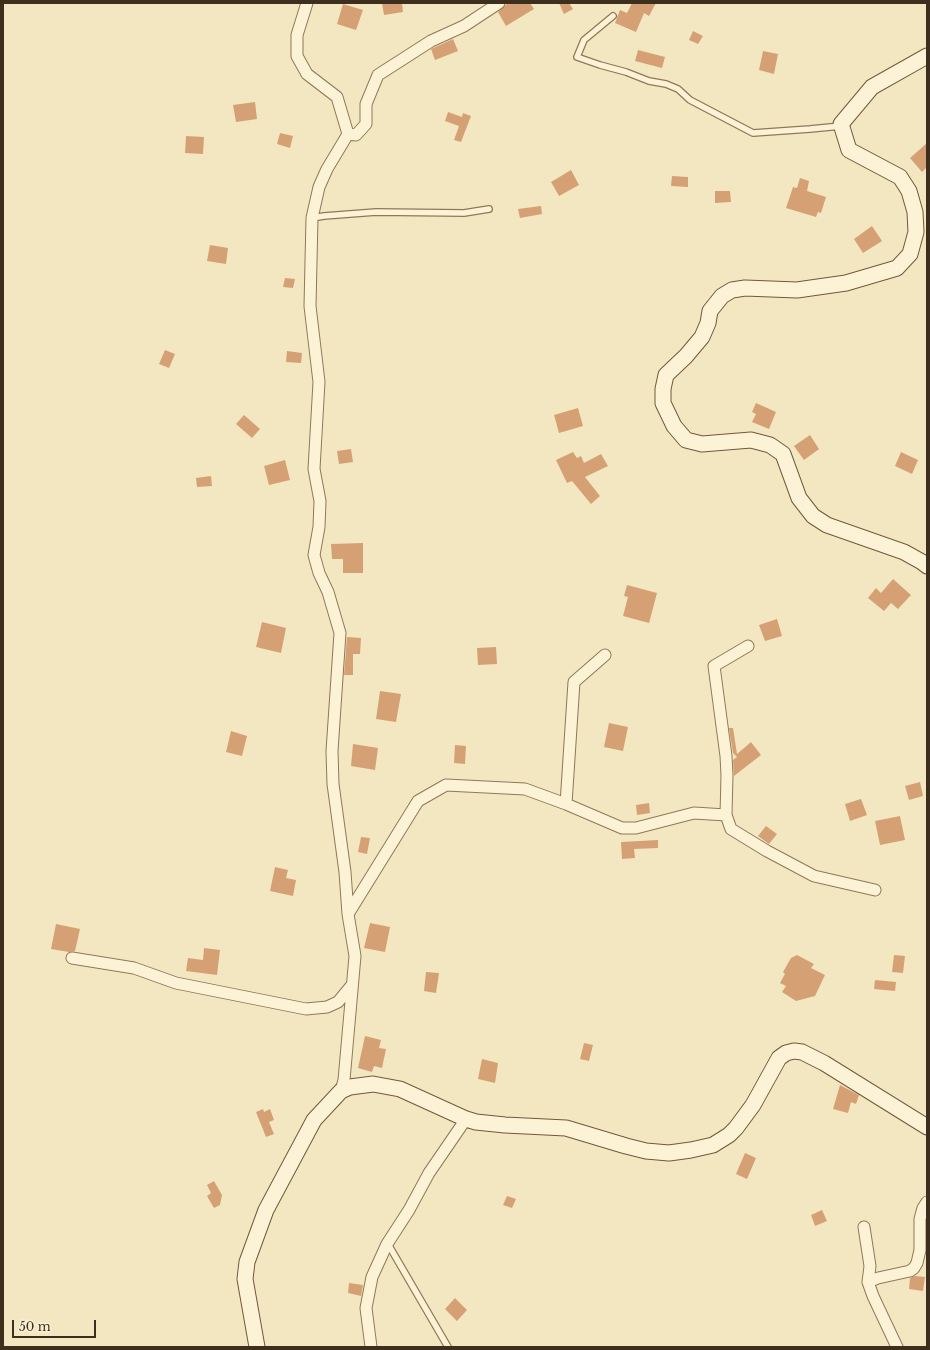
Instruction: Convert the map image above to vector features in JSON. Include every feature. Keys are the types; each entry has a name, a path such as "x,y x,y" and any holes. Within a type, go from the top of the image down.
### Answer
{"street":[{"path":"307,3 297,35 297,56 307,74 337,97 348,134 327,169 319,187 312,218 310,306 319,382 314,469 320,501 319,527 314,555 319,573 328,592 340,632 332,750 333,784 345,872 348,914 355,956 344,1080 341,1091"},
{"path":"348,134 356,135 366,124 366,104 378,75 431,41 464,26 499,3"},
{"path":"927,56 872,87 841,124 849,150 900,177 910,191 915,212 916,232 910,254 897,268 846,283 797,290 745,288 732,290 722,296 710,311 708,323 702,336 686,356 666,375 663,389 663,403 674,426 686,440 702,444 751,440 770,445 783,454 799,498 813,516 827,525 904,552 927,566"},
{"path":"748,646 714,666 726,756 726,815 730,829 767,852 814,876 875,890"},
{"path":"566,804 574,682 604,655"},
{"path":"348,914 418,801 446,785 525,789 566,804 622,828 636,828 694,813 726,815"},
{"path":"72,958 134,968 176,983 306,1009 327,1007 338,1002 353,984"},
{"path":"257,1347 245,1279 247,1262 266,1210 314,1120 341,1091 350,1087 373,1084 400,1089 466,1119 476,1122 566,1128 646,1151 669,1153 712,1145 723,1140 733,1132 753,1105 779,1058 786,1053 794,1051 802,1052 824,1063 927,1127"},
{"path":"371,1347 366,1308 372,1278 387,1244 409,1210 429,1173 466,1119"},
{"path":"868,1282 878,1278 910,1271 914,1268 917,1263 920,1250 920,1218 923,1208 927,1202"},
{"path":"864,1227 870,1266 868,1282 897,1347"}],"lane":[{"path":"613,16 584,40 577,57 678,89 690,100 753,133 810,130 842,126"},
{"path":"312,218 376,212 464,213 489,209"},
{"path":"387,1244 448,1347"}],"building":[{"path":"382,3 402,3 403,12 384,15"},
{"path":"508,3 530,3 534,9 506,26 498,12"},
{"path":"559,3 569,3 573,9 564,14"},
{"path":"632,3 656,3 649,16 644,13 636,32 615,23 620,10 627,13"},
{"path":"343,4 363,10 356,30 337,24"},
{"path":"693,31 703,36 698,44 689,40"},
{"path":"453,39 458,51 435,60 431,49"},
{"path":"638,50 665,57 662,68 635,61"},
{"path":"763,51 778,54 774,74 759,70"},
{"path":"255,102 257,119 236,122 233,105"},
{"path":"448,112 462,117 463,113 471,116 461,142 454,140 459,126 445,121"},
{"path":"280,133 293,136 290,148 277,144"},
{"path":"186,136 204,137 203,154 185,153"},
{"path":"927,143 927,167 922,172 910,158"},
{"path":"571,170 579,185 559,196 551,182"},
{"path":"672,176 688,177 688,187 671,186"},
{"path":"800,178 809,181 807,191 826,197 821,213 818,212 816,217 786,208 793,187 797,188"},
{"path":"715,191 730,191 731,202 715,203"},
{"path":"541,206 542,214 520,218 518,209"},
{"path":"872,226 882,241 863,253 854,239"},
{"path":"210,245 228,248 226,264 207,261"},
{"path":"285,278 295,279 293,288 283,287"},
{"path":"165,350 175,354 169,368 159,364"},
{"path":"287,351 302,353 301,363 286,362"},
{"path":"756,403 776,412 769,429 752,422 756,414 752,412"},
{"path":"578,408 583,426 559,433 554,415"},
{"path":"244,415 260,429 252,438 236,424"},
{"path":"810,435 819,449 804,460 794,446"},
{"path":"351,449 353,462 339,464 337,451"},
{"path":"573,452 577,458 581,456 584,463 601,454 608,466 585,477 600,496 591,504 572,481 567,483 556,460"},
{"path":"901,452 918,460 912,474 895,466"},
{"path":"285,460 290,480 269,485 264,466"},
{"path":"211,476 212,486 197,487 196,478"},
{"path":"363,543 363,573 343,573 343,559 332,559 331,544"},
{"path":"893,579 911,595 898,609 891,603 884,611 868,598 876,588 881,593"},
{"path":"627,585 657,593 649,623 623,616 628,597 624,596"},
{"path":"777,619 782,636 765,641 759,625"},
{"path":"262,622 286,628 281,653 256,647"},
{"path":"347,637 361,638 360,654 353,654 353,675 344,675"},
{"path":"496,647 497,664 478,665 477,648"},
{"path":"380,691 401,694 396,722 376,719"},
{"path":"609,723 628,727 623,751 604,747"},
{"path":"729,728 733,728 737,754 751,742 761,755 734,776 733,760 737,757 733,753"},
{"path":"231,731 247,736 242,756 226,752"},
{"path":"353,744 378,748 375,770 351,766"},
{"path":"455,745 466,746 465,764 454,763"},
{"path":"920,782 923,796 909,800 905,786"},
{"path":"861,799 867,815 850,821 845,804"},
{"path":"649,803 650,813 637,815 636,805"},
{"path":"900,816 905,840 880,845 875,821"},
{"path":"766,826 777,834 769,844 758,836"},
{"path":"361,837 370,838 367,854 358,852"},
{"path":"658,840 658,848 634,849 635,858 622,859 621,842"},
{"path":"275,867 288,870 286,878 296,880 293,896 270,891"},
{"path":"370,923 390,927 385,952 364,948"},
{"path":"56,924 80,929 75,951 69,952 51,949"},
{"path":"204,948 220,950 217,975 186,971 188,958 203,960"},
{"path":"797,955 814,964 811,968 825,975 815,996 796,1001 782,992 786,986 780,983 785,974 783,972 791,958"},
{"path":"894,955 905,956 903,973 892,972"},
{"path":"426,972 439,973 436,993 424,991"},
{"path":"875,980 896,982 895,991 874,989"},
{"path":"365,1036 381,1040 379,1048 386,1049 382,1068 374,1066 372,1072 358,1068"},
{"path":"584,1043 593,1045 589,1061 580,1059"},
{"path":"482,1059 498,1063 495,1083 478,1079"},
{"path":"840,1085 859,1095 856,1104 851,1102 848,1113 833,1109"},
{"path":"263,1109 264,1112 270,1109 274,1120 269,1122 274,1134 266,1137 256,1112"},
{"path":"745,1153 756,1158 747,1179 736,1174"},
{"path":"214,1181 222,1195 220,1205 214,1208 207,1196 211,1193 207,1185"},
{"path":"507,1196 516,1199 512,1208 503,1205"},
{"path":"822,1210 827,1221 815,1226 811,1215"},
{"path":"915,1276 925,1277 923,1291 909,1289 910,1278"},
{"path":"349,1283 363,1285 361,1296 348,1293"},
{"path":"455,1298 467,1310 457,1321 445,1309"}]}
